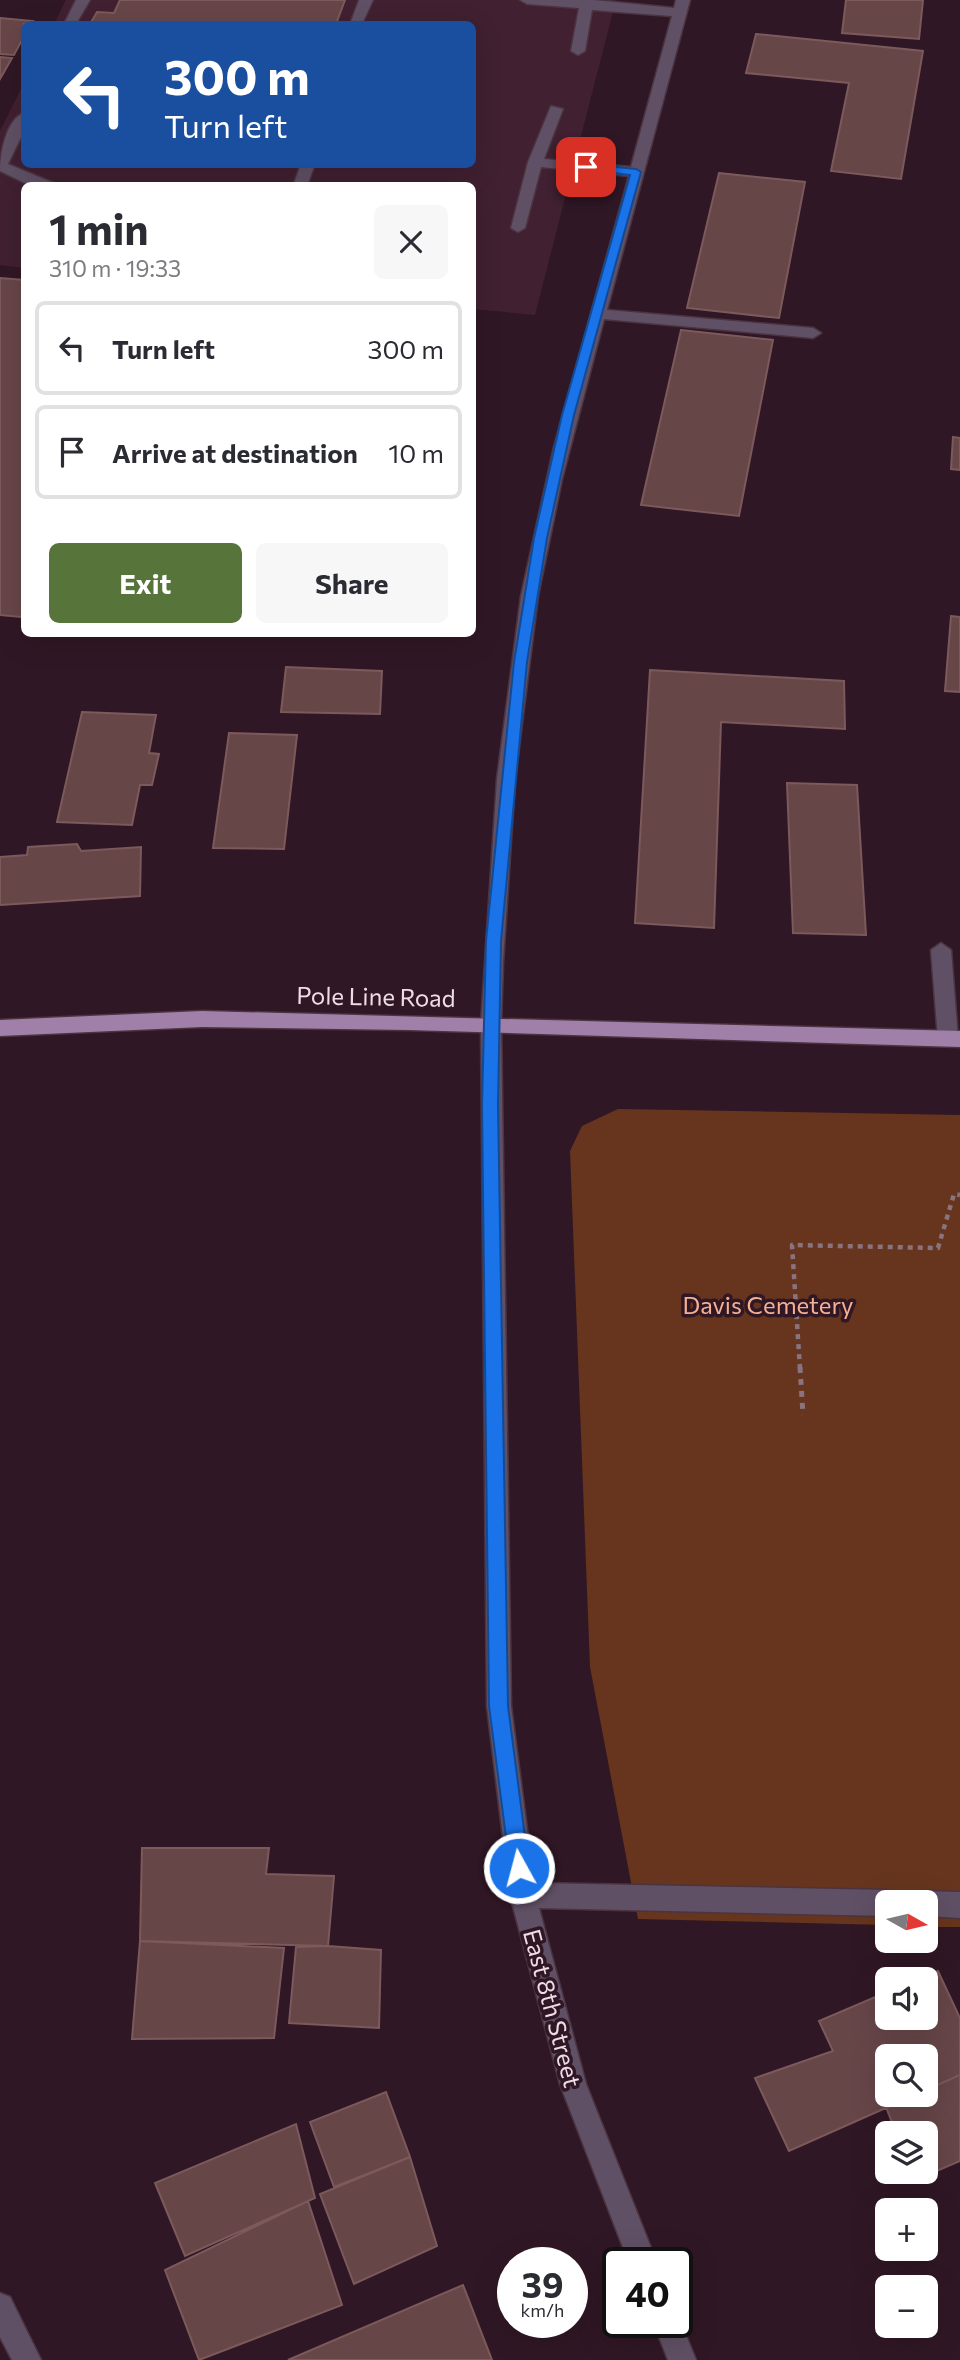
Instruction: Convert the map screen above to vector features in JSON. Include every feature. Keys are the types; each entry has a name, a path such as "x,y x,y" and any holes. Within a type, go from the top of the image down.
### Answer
{"main road":[{"name":"Pole Line Road","path":"0,1028 202,1019 491,1024 954,1039"}],"street":[{"path":"72,21 83,0"},
{"path":"357,21 366,0"},
{"path":"527,0 681,7"},
{"path":"578,51 586,2"},
{"name":"East 8th Street","path":"637,2247 573,2084 523,1895 499,1706 491,1024 493,941 521,662 541,538 565,429 681,7"},
{"path":"518,228 535,162 556,109"},
{"path":"21,123 0,166 35,182"},
{"path":"535,162 636,172"},
{"path":"598,314 813,333"},
{"path":"941,950 954,1039"},
{"path":"523,1895 875,1903"},
{"path":"938,1904 960,1905"},
{"path":"0,2307 27,2360"},
{"path":"673,2338 682,2360"}],"path":[{"path":"803,1415 792,1245 938,1248 954,1194 960,1195"}],"shaded area":[{"path":"66,0 616,0 535,315 476,309 476,182 21,182 21,268 0,265 0,131 21,89 21,168 476,168 476,21 56,21"}],"green space":[{"name":"Davis Cemetery","path":"618,1109 960,1115 960,1927 938,1927 938,1890 875,1890 875,1925 638,1919 590,1667 570,1151 582,1126"}],"building":[{"path":"120,0 345,0 337,21 92,21 97,12 114,13"},
{"path":"846,0 923,0 919,39 842,33"},
{"path":"0,18 33,21 21,21 21,42 14,55 0,54"},
{"path":"756,34 923,51 901,179 831,171 849,83 746,73"},
{"path":"0,57 12,58 0,79"},
{"path":"719,173 805,182 779,318 687,308"},
{"path":"0,278 21,280 21,617 0,615"},
{"path":"681,330 773,340 739,516 641,505"},
{"path":"953,437 960,438 960,470 951,469"},
{"path":"951,616 960,617 960,692 945,691"},
{"path":"286,667 382,671 380,714 281,712"},
{"path":"650,670 844,681 845,729 721,722 714,928 635,923"},
{"path":"82,712 156,715 149,753 159,754 152,785 140,785 132,825 57,822"},
{"path":"229,733 297,735 284,849 213,848"},
{"path":"787,783 857,785 866,935 793,933"},
{"path":"77,844 81,851 141,847 140,896 0,905 0,857 27,855 28,847"},
{"path":"142,1848 269,1848 266,1874 334,1876 328,1946 140,1941"},
{"path":"140,1941 284,1948 274,2038 132,2039"},
{"path":"328,1946 381,1950 379,2028 289,2023 296,1947"},
{"path":"938,1971 960,2018 960,2075 938,2085 938,2044 875,2044 875,2107 888,2107 789,2151 755,2078 833,2051 819,2021 875,1997 875,2030 938,2030"},
{"path":"960,2075 960,2161 938,2170 938,2121 891,2121 886,2107 938,2107 938,2085"},
{"path":"386,2092 410,2157 334,2187 310,2122"},
{"path":"296,2124 315,2198 185,2256 155,2183"},
{"path":"410,2157 437,2246 354,2284 320,2194"},
{"path":"308,2201 342,2305 199,2360 165,2270"},
{"path":"463,2285 492,2360 288,2360"}],"route":[{"path":"519,1868 499,1706 490,1105 493,941 521,662 541,538 568,415 636,172 586,167"}]}
